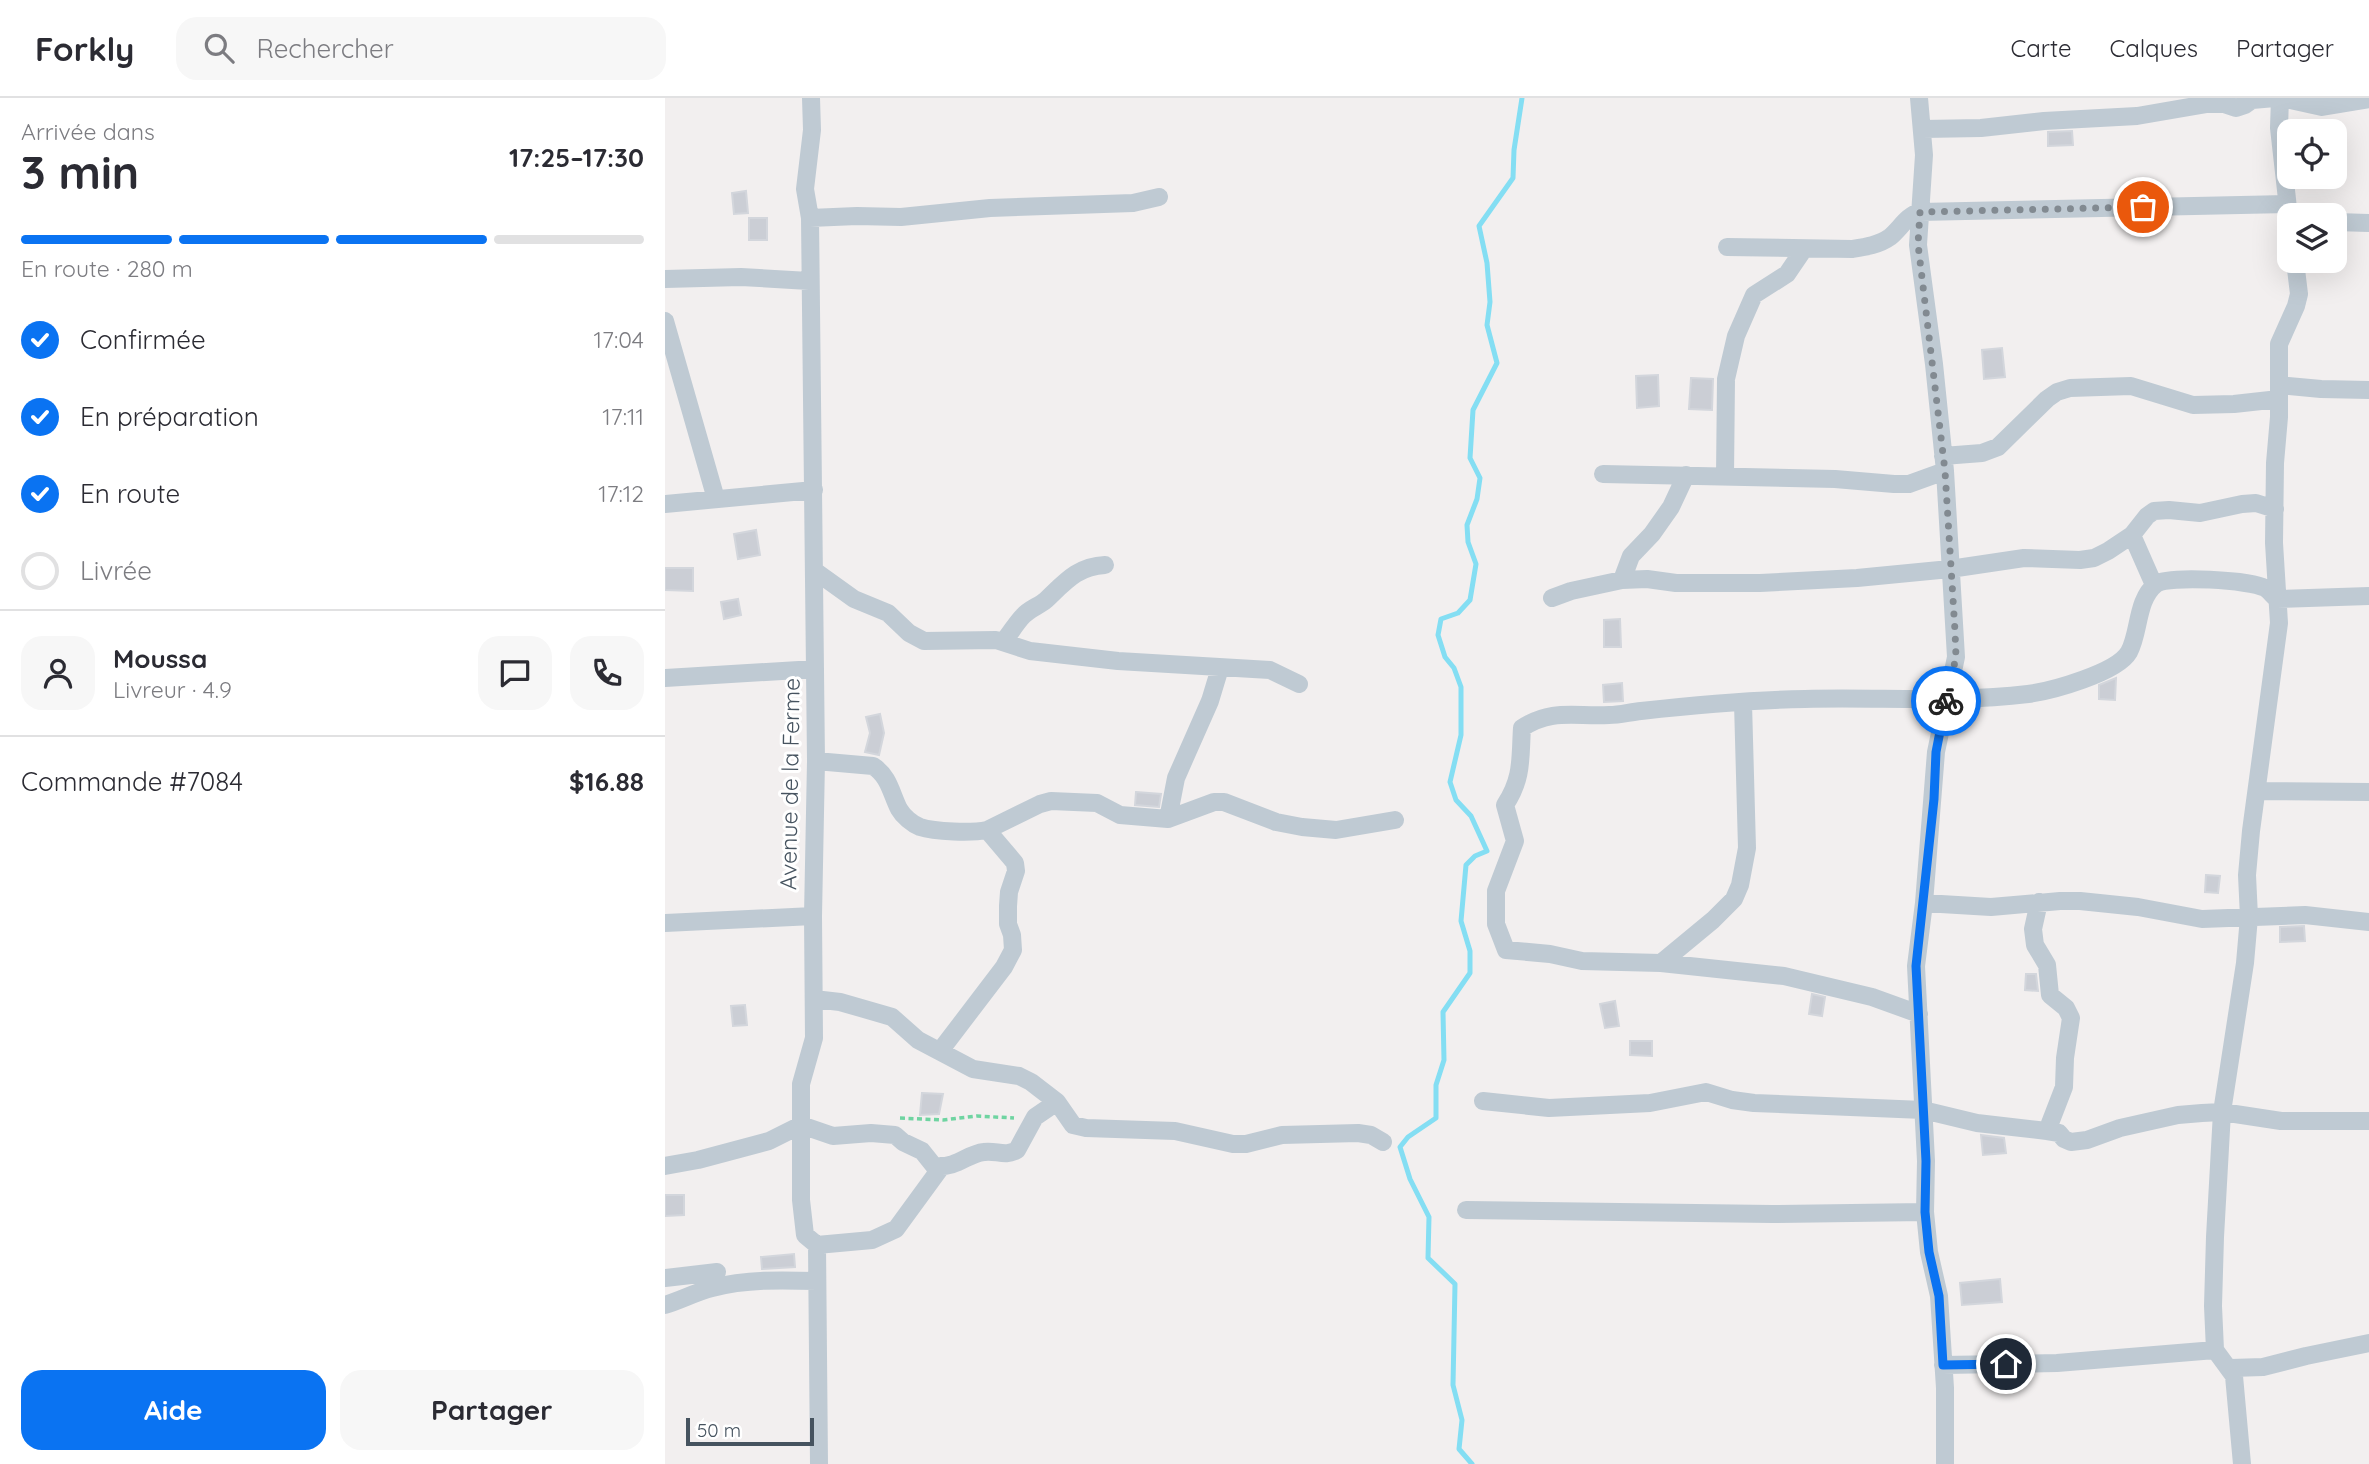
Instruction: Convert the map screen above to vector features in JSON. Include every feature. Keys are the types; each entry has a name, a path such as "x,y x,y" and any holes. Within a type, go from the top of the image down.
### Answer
{"street":[{"name":"Avenue de la Ferme","path":"811,98 812,130 805,189 810,218 815,571 814,1038 801,1084 801,1200 805,1235 817,1245 819,1464"},
{"path":"1919,98 1924,155 1918,244 1933,352 1944,463 1956,657 1933,777 1934,799 1916,966 1926,1161 1925,1212 1929,1252 1939,1296 1945,1388 1945,1464"},
{"path":"1923,129 1981,128 2057,120 2137,116 2207,104 2224,104 2235,108 2252,100 2278,98 2322,107 2369,99"},
{"path":"2278,98 2287,203"},
{"path":"810,218 901,217 1000,207 1133,203 1159,197"},
{"path":"1727,247 1852,249 1871,246 1889,237 1904,222 1920,212 2277,210"},
{"path":"2347,222 2369,223"},
{"path":"1725,476 1726,379 1736,336 1754,295 1787,274 1804,249"},
{"path":"2242,1464 2234,1376 2231,1368 2215,1350 2215,1251 2222,1112 2245,963 2249,917 2247,875 2279,623 2275,509 2279,344 2299,294 2296,273"},
{"path":"665,279 741,277 810,281"},
{"path":"665,321 716,499"},
{"path":"1603,474 1835,479 1909,484 1944,463 1998,447 2047,399 2070,388 2131,386 2193,405 2234,404 2279,392 2369,390"},
{"path":"1622,580 1631,556 1652,534 1671,507 1686,475"},
{"path":"665,504 814,490"},
{"path":"1552,598 1622,580 1760,583 1857,578 1950,569 2024,558 2080,560 2094,558 2132,535 2154,511 2200,513 2256,503 2275,509"},
{"path":"2132,535 2154,585"},
{"path":"1003,642 1024,614 1044,602 1066,580 1092,565 1105,565"},
{"path":"815,571 854,599 888,613 916,638 936,642 986,639 1030,651 1118,661 1270,670 1299,684"},
{"path":"1919,1014 1872,997 1784,976 1661,963 1582,961 1550,954 1506,950 1496,924 1496,891 1515,841 1505,805 1515,790 1522,762 1522,728 1538,718 1573,713 1609,715 1805,699 1946,699 2055,690 2117,664 2129,653 2147,593 2163,580 2237,583 2266,588 2277,599 2369,596"},
{"path":"1168,819 1176,778 1210,701 1220,668"},
{"path":"665,678 815,669"},
{"path":"1661,963 1713,920 1734,899 1740,885 1747,848 1743,703"},
{"path":"816,761 873,766 881,771 900,811 920,827 978,832 1051,801 1097,803 1120,815 1168,819 1214,802 1224,802 1276,822 1336,830 1395,820"},
{"path":"2258,791 2369,792"},
{"path":"940,1051 1004,967 1013,950 1008,906 1009,892 1016,871 1015,863 987,830"},
{"path":"1924,903 1991,907 2060,901 2107,903 2202,919 2305,915 2369,922"},
{"path":"2039,902 2033,929 2035,945 2047,965 2050,995 2066,1008 2071,1018 2064,1087 2047,1131"},
{"path":"665,923 813,916"},
{"path":"814,999 840,1002 892,1017 918,1040 980,1072 1019,1076 1058,1102 1073,1125 1086,1128 1175,1131 1233,1144 1246,1144 1282,1135 1358,1133 1371,1135 1383,1142"},
{"path":"1483,1101 1549,1108 1650,1103 1706,1092 1754,1103 1923,1110 1977,1123 2059,1133 2071,1142 2178,1115 2222,1112 2281,1121 2369,1121"},
{"path":"665,1166 769,1141 801,1125 834,1136 871,1133 895,1135 922,1152 934,1166 957,1164 986,1151 1005,1155 1017,1150 1035,1117 1058,1102"},
{"path":"817,1245 872,1240 896,1229 942,1166"},
{"path":"1466,1210 1772,1214 1925,1212"},
{"path":"665,1278 717,1272"},
{"path":"665,1305 712,1288 743,1283 769,1280 817,1281"},
{"path":"2231,1368 2263,1367 2369,1343"},
{"path":"1943,1365 2057,1363 2215,1350"}],"path":[{"path":"894,1119 943,1120 977,1116 1014,1118"}],"building":[{"path":"2072,131 2073,145 2048,146 2048,132"},
{"path":"746,191 748,213 734,214 732,193"},
{"path":"749,218 767,218 767,240 749,240"},
{"path":"2002,348 2005,377 1984,379 1982,350"},
{"path":"1658,375 1659,406 1637,408 1636,376"},
{"path":"1691,378 1713,379 1712,410 1689,409"},
{"path":"756,530 760,555 738,559 734,534"},
{"path":"665,568 693,568 693,591 665,590"},
{"path":"738,599 741,615 724,619 721,602"},
{"path":"1620,619 1621,647 1604,647 1604,620"},
{"path":"2116,678 2115,700 2099,699 2099,685"},
{"path":"1622,683 1623,701 1604,702 1603,685"},
{"path":"880,714 884,733 879,755 865,752 870,733 866,717"},
{"path":"1136,792 1161,794 1159,807 1135,805"},
{"path":"2206,875 2220,876 2218,893 2205,892"},
{"path":"2304,926 2305,941 2280,942 2280,927"},
{"path":"2026,974 2036,974 2038,991 2025,990"},
{"path":"1812,994 1825,997 1822,1016 1809,1014"},
{"path":"1615,1001 1619,1026 1605,1028 1600,1004"},
{"path":"745,1005 747,1025 733,1026 731,1006"},
{"path":"1630,1041 1652,1041 1652,1056 1630,1055"},
{"path":"922,1093 943,1094 939,1114 920,1115"},
{"path":"1981,1135 2004,1138 2006,1153 1983,1155"},
{"path":"665,1195 684,1195 684,1215 665,1216"},
{"path":"794,1254 795,1267 762,1269 761,1257"},
{"path":"2000,1279 2002,1302 1962,1305 1960,1283"}],"waterway":[{"path":"1472,1464 1459,1449 1462,1420 1453,1385 1455,1284 1428,1258 1429,1217 1410,1179 1400,1147 1408,1137 1436,1118 1436,1085 1444,1060 1443,1012 1470,973 1470,951 1461,921 1466,865 1475,856 1487,851 1471,816 1456,800 1450,782 1461,735 1461,687 1454,668 1445,657 1438,635 1441,619 1458,613 1470,600 1476,564 1468,542 1467,525 1477,499 1480,478 1470,458 1473,410 1497,363 1487,325 1490,302 1487,263 1479,226 1513,178 1514,150 1522,98"}],"way so far":[{"path":"1946,701 1956,657 1955,631 1945,471 1918,244 1920,212 2143,207"}],"route":[{"path":"1946,701 1933,777 1934,799 1916,966 1926,1161 1925,1212 1929,1252 1939,1296 1943,1365 2006,1364"}]}
